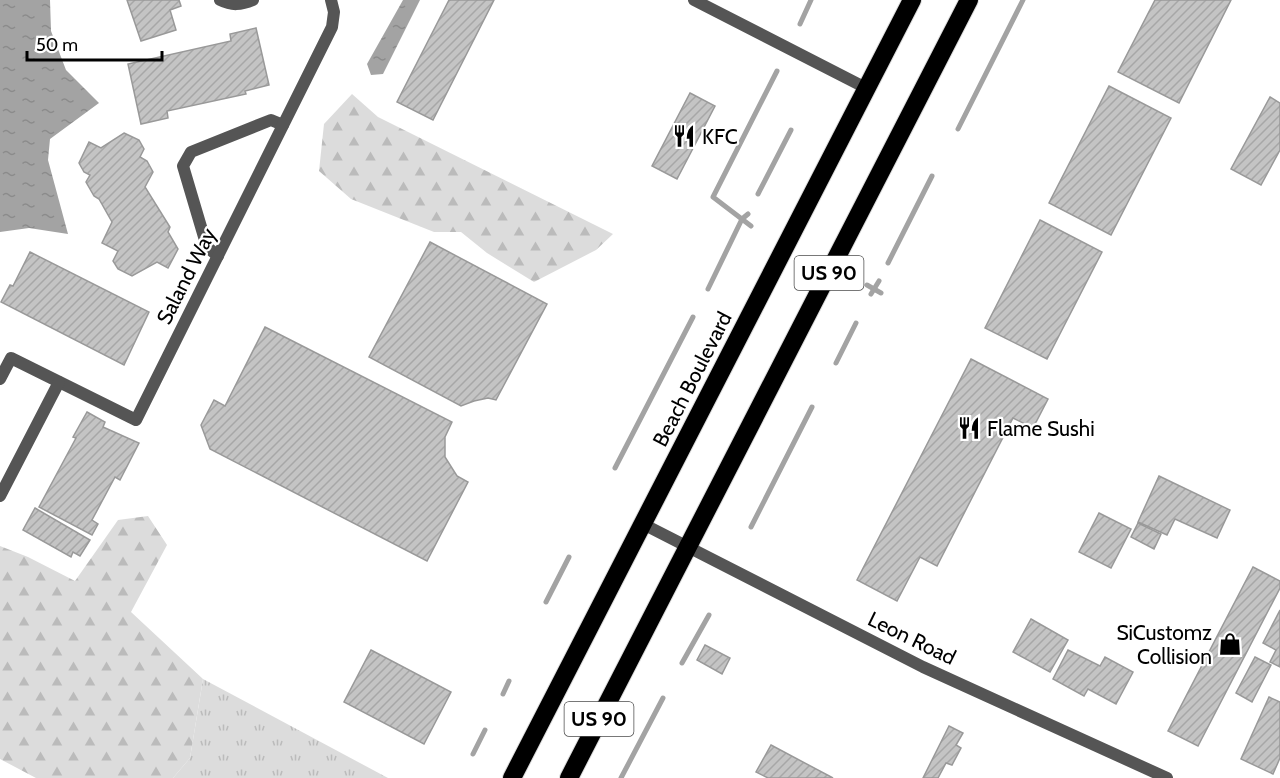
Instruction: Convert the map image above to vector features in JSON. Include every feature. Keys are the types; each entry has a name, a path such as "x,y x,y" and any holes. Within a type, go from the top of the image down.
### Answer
{"highway":[{"name":"Beach Boulevard","path":"512,778 912,0"},
{"name":"US 90","path":"568,778 969,0"}],"street":[{"path":"220,0 232,5 254,0"},
{"name":"Saland Way","path":"0,379 11,357 136,420 332,27 334,12 331,0"},
{"path":"694,0 866,88"},
{"path":"218,256 207,247 183,166 191,152 271,120 283,125"},
{"path":"0,496 59,382"},
{"name":"Leon Road","path":"643,524 923,667 1167,778"}],"green space":[{"path":"352,94 378,117 613,234 596,250 534,282 487,253 461,232 434,232 351,199 319,171 324,124"},
{"path":"148,516 167,545 131,612 203,679 190,758 173,778 36,778 0,759 0,546 28,557 75,581 118,520"},
{"path":"203,679 388,778 173,778 190,758"}],"water":[{"path":"0,0 50,0 51,31 66,70 99,103 50,139 48,160 68,234 29,228 0,232"},
{"path":"403,0 420,0 383,74 371,75 367,64"}],"building":[{"path":"127,0 179,0 181,6 170,10 176,30 141,41"},
{"path":"449,0 494,0 433,120 397,102"},
{"path":"1155,0 1231,0 1179,103 1118,72"},
{"path":"256,28 269,85 245,91 246,94 167,111 168,118 141,124 128,64 231,41 230,34"},
{"path":"1109,86 1171,118 1111,235 1049,203"},
{"name":"KFC","path":"690,93 715,106 677,179 652,166"},
{"path":"1270,97 1280,103 1280,150 1261,185 1231,169"},
{"path":"124,133 139,140 144,149 140,157 147,161 153,172 145,187 170,227 168,232 178,249 168,268 157,262 132,276 118,269 113,261 118,251 102,243 112,222 86,182 90,175 84,172 79,163 89,142 101,148"},
{"path":"1040,220 1102,252 1047,359 985,328"},
{"path":"430,242 547,304 496,400 488,398 461,406 369,357"},
{"path":"30,252 149,312 124,365 1,302 10,285 13,286"},
{"path":"265,327 452,422 445,437 445,457 457,476 468,482 427,561 210,449 201,425 214,400 225,406"},
{"path":"971,359 1048,399 1033,428 1013,418 937,566 920,557 897,601 857,580"},
{"path":"87,412 105,422 103,427 139,443 120,480 115,477 92,520 98,524 92,535 39,507 76,438 73,437"},
{"path":"1159,476 1230,510 1217,538 1175,519 1167,535 1138,522"},
{"path":"35,508 90,540 80,556 73,552 71,557 23,530"},
{"path":"1099,513 1131,529 1111,568 1079,552"},
{"path":"1138,523 1161,534 1154,549 1131,537"},
{"path":"1253,567 1280,581 1280,588 1198,746 1168,731"},
{"path":"1280,610 1280,667 1270,662 1276,650 1263,643"},
{"path":"1031,619 1068,640 1050,672 1013,652"},
{"path":"705,645 730,658 722,674 697,660"},
{"path":"371,650 451,692 424,744 344,702"},
{"path":"1068,650 1100,666 1105,657 1133,672 1116,704 1088,689 1084,696 1053,679"},
{"path":"1255,657 1271,665 1252,702 1236,693"},
{"path":"1269,697 1280,702 1280,758 1273,774 1241,759"},
{"path":"949,726 963,733 956,745 961,748 952,765 946,763 938,778 923,778"},
{"path":"771,745 833,778 768,778 756,772"}],"waterway":[{"path":"800,24 811,0"},
{"path":"958,129 1023,0"},
{"path":"751,226 713,197 777,71"},
{"path":"758,194 791,130"},
{"path":"888,263 932,176"},
{"path":"708,289 742,219 748,214"},
{"path":"871,294 879,281"},
{"path":"867,285 881,293"},
{"path":"615,468 693,317"},
{"path":"836,363 856,323"},
{"path":"751,527 812,407"},
{"path":"546,602 569,557"},
{"path":"682,663 709,615"},
{"path":"503,694 509,681"},
{"path":"621,778 663,698"},
{"path":"473,754 485,730"}],"place":[{"name":"KFC","path":"684,136"},
{"name":"Flame Sushi","path":"969,428"},
{"name":"SiCustomz Collision","path":"1230,644"}]}
